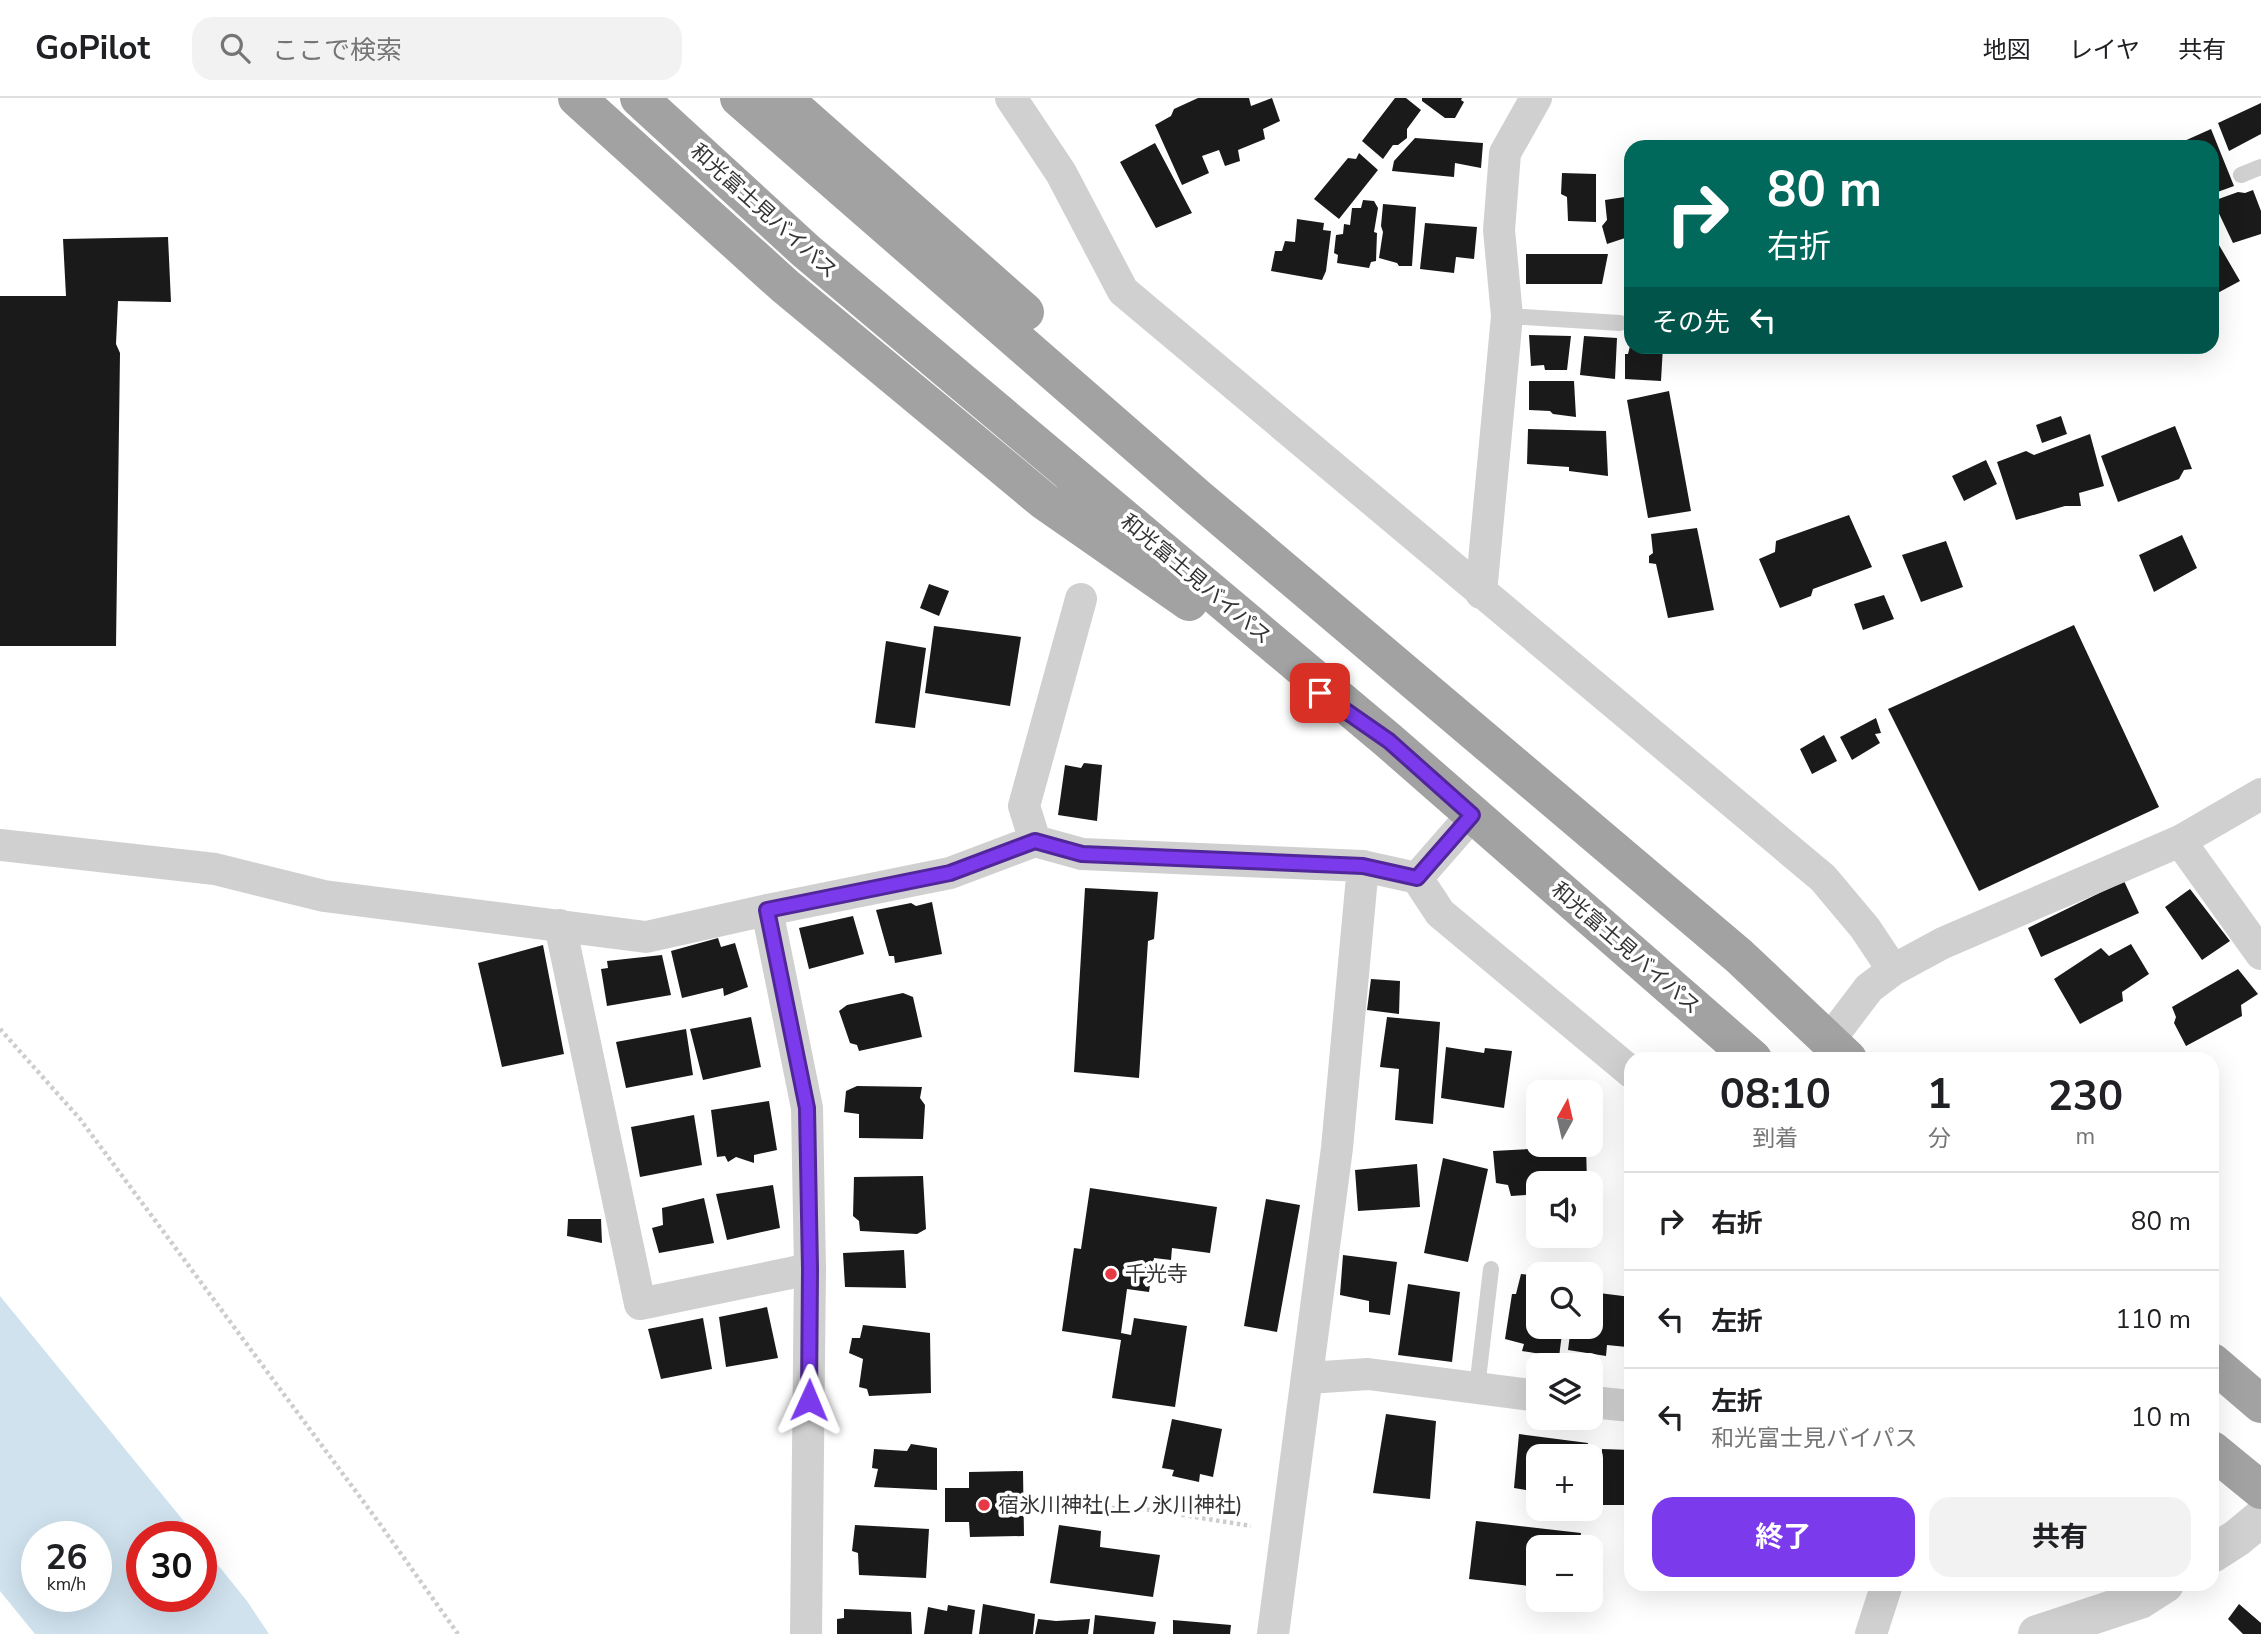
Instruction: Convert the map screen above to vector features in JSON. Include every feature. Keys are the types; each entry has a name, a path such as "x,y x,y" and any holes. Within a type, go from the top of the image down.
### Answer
{"highway":[{"path":"577,98 785,286 1044,501 1389,741"},
{"name":"和光富士見バイパス","path":"639,98 806,251 1389,741 1746,1052"},
{"path":"739,98 1197,497 1739,956 1838,1050"},
{"path":"783,98 1142,416 1197,497"},
{"path":"2219,1368 2261,1404"},
{"path":"2219,1456 2261,1490"}],"street":[{"path":"1010,98 1061,173 1123,291 1823,878 1865,928 1893,970"},
{"path":"1481,593 1507,316 1499,230 1505,153 1536,98"},
{"path":"1035,841 1024,806 1081,599"},
{"path":"1838,1050 1869,988 1893,970 1943,943 2180,841 2261,794"},
{"path":"1417,878 1472,815"},
{"path":"0,845 215,869 324,896 646,937 950,873 1035,841 1082,854 1363,866 1417,878 1440,913 1624,1066"},
{"path":"2180,841 2261,954"},
{"path":"1273,1634 1337,1148 1363,866"},
{"path":"767,910 807,1108 810,1269 806,1634"},
{"path":"561,925 640,1304 810,1269"},
{"path":"1308,1378 1368,1374 1526,1394"},
{"path":"1603,1403 1624,1405"},
{"path":"2219,1550 2261,1517"},
{"path":"1871,1634 1885,1591"},
{"path":"2037,1634 2140,1600 2154,1591"}],"lane":[{"path":"2241,175 2261,167"},
{"path":"1507,316 1620,323"},
{"path":"1477,1388 1491,1269"}],"path":[{"path":"0,1029 79,1119 458,1634"},
{"path":"1028,1504 1152,1510 1286,1531"}],"water":[{"path":"0,1296 184,1521 126,1521 126,1612 217,1612 217,1564 269,1634 35,1634 0,1591"}],"building":[{"path":"1198,98 1249,98 1251,106 1272,98 1280,121 1263,129 1265,139 1238,150 1240,161 1225,166 1219,150 1202,156 1209,173 1182,185 1155,125 1171,116 1174,109"},
{"path":"1395,98 1406,98 1421,110 1407,129 1407,138 1398,145 1393,145 1383,159 1362,141"},
{"path":"1422,98 1462,98 1464,102 1455,118 1445,118 1422,101"},
{"path":"2261,103 2261,134 2229,151 2218,123"},
{"path":"2211,129 2215,140 2186,140"},
{"path":"1415,138 1483,143 1481,168 1455,163 1454,177 1392,171 1394,161"},
{"path":"1155,143 1192,213 1156,228 1120,162"},
{"path":"2219,149 2234,186 2219,191"},
{"path":"1359,153 1378,170 1339,219 1314,199 1348,158 1356,159"},
{"path":"1562,173 1596,174 1596,222 1568,221 1567,197 1561,194"},
{"path":"2253,190 2261,211 2261,234 2233,243 2219,214 2219,199 2238,192"},
{"path":"1624,197 1624,238 1607,244 1602,226 1607,220 1605,200"},
{"path":"1363,200 1374,201 1378,208 1374,232 1377,233 1376,261 1371,262 1369,268 1337,263 1338,255 1334,253 1336,235 1343,234 1344,224 1350,225 1352,208 1361,208"},
{"path":"1383,204 1416,207 1412,266 1399,266 1379,258"},
{"path":"1297,219 1324,223 1323,230 1331,231 1326,271 1322,280 1271,271 1275,251 1282,251 1285,241 1295,242"},
{"path":"1425,223 1477,227 1474,259 1456,257 1454,273 1420,269"},
{"path":"168,237 171,302 118,301 116,344 120,353 116,646 0,646 0,296 66,296 63,239"},
{"path":"2219,245 2240,281 2219,292"},
{"path":"1526,254 1608,254 1602,284 1526,284"},
{"path":"1529,335 1571,336 1567,370 1545,370 1544,365 1531,366"},
{"path":"1584,336 1617,338 1615,379 1580,375"},
{"path":"1625,354 1663,354 1661,381 1625,379"},
{"path":"1529,381 1574,381 1576,417 1553,414 1550,411 1529,410"},
{"path":"1669,391 1691,511 1648,518 1627,400"},
{"path":"2061,416 2067,434 2042,443 2036,425"},
{"path":"2175,426 2192,469 2184,470 2179,479 2118,502 2101,456"},
{"path":"1528,429 1606,431 1608,476 1569,471 1569,467 1527,464"},
{"path":"2090,434 2104,486 2079,493 2081,506 2065,506 2016,520 1997,462 2026,451 2034,455"},
{"path":"1986,460 1997,484 1964,501 1952,476"},
{"path":"1849,515 1872,567 1813,589 1811,596 1780,608 1759,559 1775,552 1776,541"},
{"path":"1697,528 1714,610 1668,618 1656,564 1649,563 1649,556 1653,553 1651,534"},
{"path":"2182,535 2197,568 2154,592 2139,555"},
{"path":"1946,541 1963,587 1921,602 1902,555"},
{"path":"929,584 949,591 939,616 920,608"},
{"path":"1884,595 1894,619 1863,630 1854,604"},
{"path":"2074,625 2159,807 1979,891 1888,709"},
{"path":"934,626 1021,637 1010,706 925,693"},
{"path":"886,641 926,648 915,728 875,723"},
{"path":"1876,718 1881,733 1875,734 1880,743 1852,760 1840,737"},
{"path":"1824,735 1837,761 1812,774 1800,749"},
{"path":"1084,763 1102,765 1097,821 1058,815 1065,765 1081,768"},
{"path":"2124,881 2139,913 2041,957 2028,928"},
{"path":"1085,888 1158,892 1154,939 1148,941 1139,1078 1074,1072"},
{"path":"2190,889 2230,941 2202,960 2165,907"},
{"path":"932,902 942,954 895,963 894,956 889,956 876,910"},
{"path":"853,916 864,954 809,969 799,928"},
{"path":"718,938 721,947 735,943 748,987 724,996 723,988 682,998 671,951"},
{"path":"2131,944 2149,974 2122,992 2123,1001 2080,1024 2054,979 2101,948 2109,956"},
{"path":"543,945 564,1054 502,1067 478,963"},
{"path":"662,955 671,995 607,1006 601,969 608,968 607,961"},
{"path":"2238,969 2258,994 2241,1005 2242,1016 2186,1046 2174,1023 2176,1017 2172,1007"},
{"path":"1371,979 1400,981 1399,1014 1367,1010"},
{"path":"903,993 913,997 922,1037 859,1051 857,1045 850,1043 839,1011 847,1005"},
{"path":"751,1017 761,1067 703,1080 690,1029"},
{"path":"1387,1017 1440,1022 1433,1124 1395,1120 1399,1069 1380,1067"},
{"path":"686,1029 693,1075 626,1088 616,1042"},
{"path":"1446,1047 1484,1053 1485,1048 1512,1051 1504,1108 1441,1098"},
{"path":"857,1086 922,1087 920,1098 925,1105 923,1139 859,1138 859,1114 844,1112 846,1091"},
{"path":"769,1101 777,1150 754,1155 754,1163 736,1157 728,1162 725,1156 717,1157 711,1110"},
{"path":"694,1115 702,1165 640,1177 631,1127"},
{"path":"1526,1149 1526,1157 1586,1157 1587,1171 1526,1171 1526,1195 1511,1196 1508,1185 1496,1183 1493,1151"},
{"path":"1443,1158 1488,1169 1468,1262 1424,1253"},
{"path":"1417,1164 1420,1207 1358,1211 1355,1170"},
{"path":"923,1176 926,1229 917,1234 860,1231 859,1221 853,1216 854,1177"},
{"path":"773,1185 780,1228 727,1240 716,1194"},
{"name":"千光寺","path":"1090,1188 1217,1207 1210,1253 1172,1248 1171,1260 1154,1258 1149,1292 1127,1289 1121,1333 1131,1335 1134,1318 1187,1326 1175,1407 1112,1398 1121,1340 1062,1331 1074,1248 1081,1249"},
{"path":"704,1198 714,1243 659,1253 652,1228 663,1225 662,1208"},
{"path":"1266,1199 1300,1205 1277,1332 1244,1326"},
{"path":"568,1219 601,1219 602,1243 567,1236"},
{"path":"904,1250 906,1288 845,1287 843,1253"},
{"path":"1343,1255 1397,1262 1390,1315 1369,1312 1369,1301 1340,1295"},
{"path":"1521,1274 1526,1275 1526,1339 1561,1339 1560,1353 1522,1351 1524,1344 1505,1339 1512,1294 1516,1294"},
{"path":"1408,1284 1460,1292 1452,1362 1398,1355"},
{"path":"1603,1294 1624,1296 1624,1347 1607,1345 1606,1356 1603,1353 1568,1350 1569,1339 1603,1339"},
{"path":"767,1307 778,1358 726,1367 719,1317"},
{"path":"703,1318 712,1369 661,1379 648,1329"},
{"path":"863,1325 930,1333 931,1393 869,1396 867,1389 859,1387 863,1359 849,1353 852,1338 860,1338"},
{"path":"1386,1414 1436,1421 1430,1499 1373,1493"},
{"path":"1172,1419 1222,1429 1213,1477 1200,1474 1199,1482 1172,1476 1174,1470 1162,1468"},
{"path":"1519,1434 1588,1443 1526,1444 1526,1490 1514,1488"},
{"path":"911,1444 937,1448 937,1490 874,1487 878,1469 872,1468 874,1449 907,1451"},
{"path":"1603,1449 1624,1450 1624,1505 1603,1505"},
{"name":"宿氷川神社(上ノ氷川神社)","path":"1023,1471 1024,1536 970,1537 969,1522 945,1522 945,1488 969,1488 969,1472"},
{"path":"1476,1521 1581,1533 1526,1535 1526,1586 1469,1579"},
{"path":"855,1525 929,1529 926,1578 859,1575 858,1553 852,1551"},
{"path":"1059,1525 1101,1531 1100,1547 1160,1555 1153,1597 1050,1583"},
{"path":"983,1604 1035,1614 1033,1634 979,1634"},
{"path":"2239,1604 2261,1623 2261,1634 2243,1634 2228,1619"},
{"path":"948,1605 975,1610 972,1634 924,1634 928,1607 947,1611"},
{"path":"844,1609 911,1612 912,1634 837,1634 837,1619 844,1618"},
{"path":"1095,1615 1156,1622 1154,1634 1093,1634"},
{"path":"1038,1619 1090,1619 1088,1634 1035,1634"},
{"path":"1173,1620 1231,1625 1230,1634 1173,1634"}],"place":[{"name":"千光寺","path":"1111,1274"},
{"name":"宿氷川神社(上ノ氷川神社)","path":"984,1505"}],"route":[{"path":"809,1400 807,1108 767,910 950,873 1035,841 1082,854 1363,866 1417,878 1472,815 1389,741 1320,693"}]}
